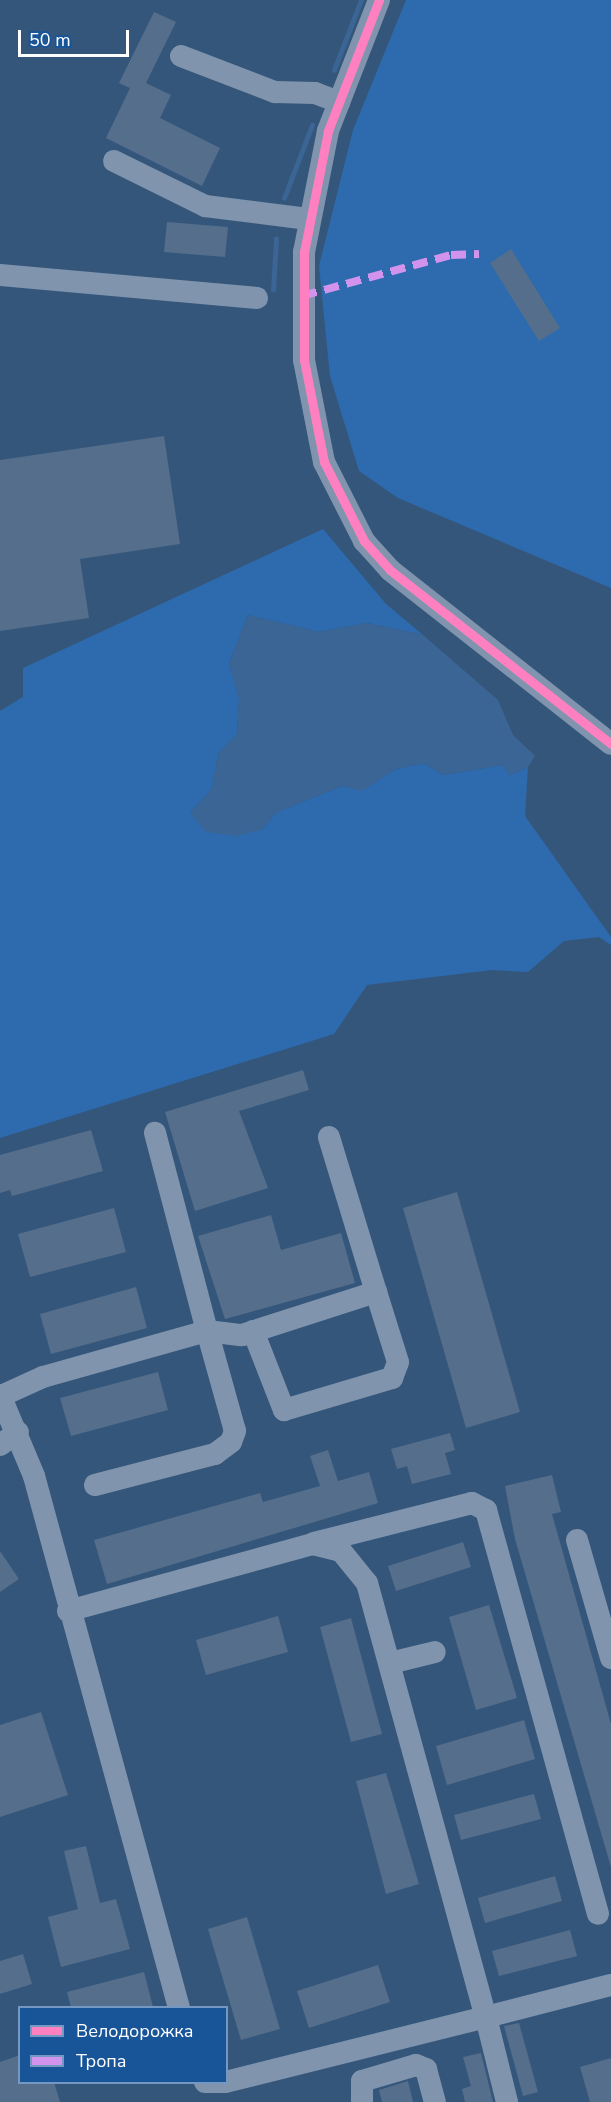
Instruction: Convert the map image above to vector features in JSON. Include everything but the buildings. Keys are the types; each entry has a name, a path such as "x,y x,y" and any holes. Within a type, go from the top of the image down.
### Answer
{"street":[{"path":"379,0 339,102 308,219 304,360 314,422 339,500 364,541 415,593 611,744"},
{"path":"181,56 275,92 315,93 339,102"},
{"path":"114,161 205,206 308,219"},
{"path":"0,275 256,298"},
{"path":"95,1485 215,1454 231,1442 235,1431 155,1133"},
{"path":"253,1331 284,1410 392,1378 398,1362 329,1137"},
{"path":"179,2006 18,1432 0,1395 43,1377 207,1331 232,1337 376,1292"},
{"path":"0,1445 18,1432"},
{"path":"68,1611 472,1503 486,1510 598,1914"},
{"path":"577,1540 611,1658"},
{"path":"312,1544 341,1551 360,1570 390,1663 507,2102"},
{"path":"390,1663 435,1652"},
{"path":"228,2082 486,2017 610,1989"},
{"path":"362,2102 362,2080 416,2064 426,2069 435,2102"}],"shaded area":[{"path":"406,0 611,0 611,588 398,498 359,471 330,376 319,266 353,130"},
{"path":"323,529 386,604 423,635 367,623 319,632 248,615 229,664 239,697 237,734 218,754 212,789 190,813 261,830 277,812 342,786 362,790 396,769 424,763 443,775 503,765 510,775 528,767 525,816 611,937 611,945 599,937 564,941 528,972 492,970 367,985 334,1034 0,1138 0,711 23,697 23,668"},
{"path":"248,615 319,632 367,623 423,635 498,700 513,735 535,756 528,767 510,775 503,765 443,775 424,763 396,769 362,791 342,786 277,812 261,830 236,836 206,832 190,813 212,789 218,754 237,734 239,697 229,664"}],"waterway":[{"path":"334,70 361,0"},
{"path":"284,198 312,125"},
{"path":"273,290 276,239"}],"marked path":[{"path":"302,296 451,255 479,254"}],"cycle path":[{"path":"379,0 328,131 304,252 304,360 324,462 364,541 390,570 611,744"}]}
